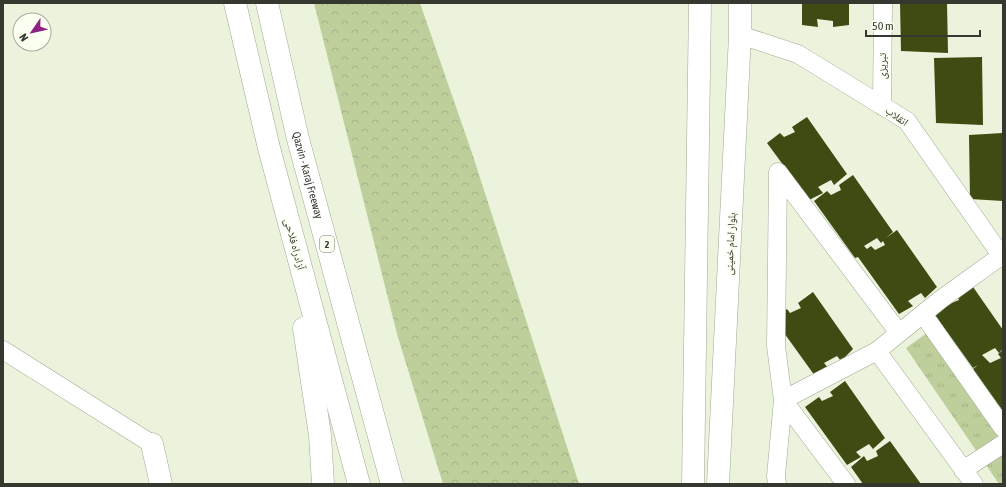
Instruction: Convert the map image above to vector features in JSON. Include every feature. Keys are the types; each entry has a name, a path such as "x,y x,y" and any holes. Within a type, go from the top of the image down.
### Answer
{"main road":[{"name":"آزادراه فلاحی","path":"235,3 270,148 359,484"},
{"name":"Qazvin - Karaj Freeway","path":"267,3 298,140 392,484"},
{"path":"693,484 700,3"},
{"name":"بلوار امام خمینی","path":"718,484 740,35 740,3"},
{"path":"270,148 308,350 320,435 323,484"},
{"path":"152,444 161,484"}],"street":[{"name":"تبریزی","path":"882,106 883,3"},
{"name":"انقلاب","path":"740,35 798,54 907,121 1002,257"},
{"path":"777,484 776,476 783,400 776,346 778,172 899,333"},
{"path":"783,400 877,351 922,314 1002,257"},
{"path":"922,314 1003,428"},
{"path":"3,350 152,444"},
{"path":"877,351 968,477 1003,444"},
{"path":"783,400 846,484"}],"green space":[{"path":"314,3 420,3 472,153 579,484 443,484 397,334"},
{"path":"931,330 1003,432 1003,484 999,484 906,348"}],"building":[{"path":"802,3 849,3 849,25 833,27 833,21 817,19 818,27 802,25"},
{"path":"900,3 947,3 948,53 901,51"},
{"path":"982,57 983,125 936,123 934,58"},
{"path":"807,117 847,174 834,185 831,180 818,187 823,193 809,200 767,143 780,133 784,137 795,132 792,127"},
{"path":"1003,133 1003,201 970,199 969,135"},
{"path":"853,175 893,232 886,238 897,230 937,287 925,298 921,293 908,301 913,306 899,314 858,257 855,258 814,201 827,191 831,195 841,190 839,185","holes":["877,238 881,243 883,241 885,245 875,250 871,246 867,249 864,246"]},
{"path":"971,284 1003,330 1003,349 999,353 995,348 982,355 990,363 1001,358 998,354 1003,350 1003,411 973,369 978,365 973,368 932,311 959,300 957,295"},
{"path":"813,292 853,349 841,361 837,356 824,363 829,369 815,376 774,319 787,309 790,313 801,308 798,303"},
{"path":"845,381 885,438 873,449 869,444 856,452 861,457 847,465 805,407 819,397 822,401 833,396 830,392"},
{"path":"890,441 921,484 863,484 851,467 864,456 867,461 878,456 876,451"}]}
